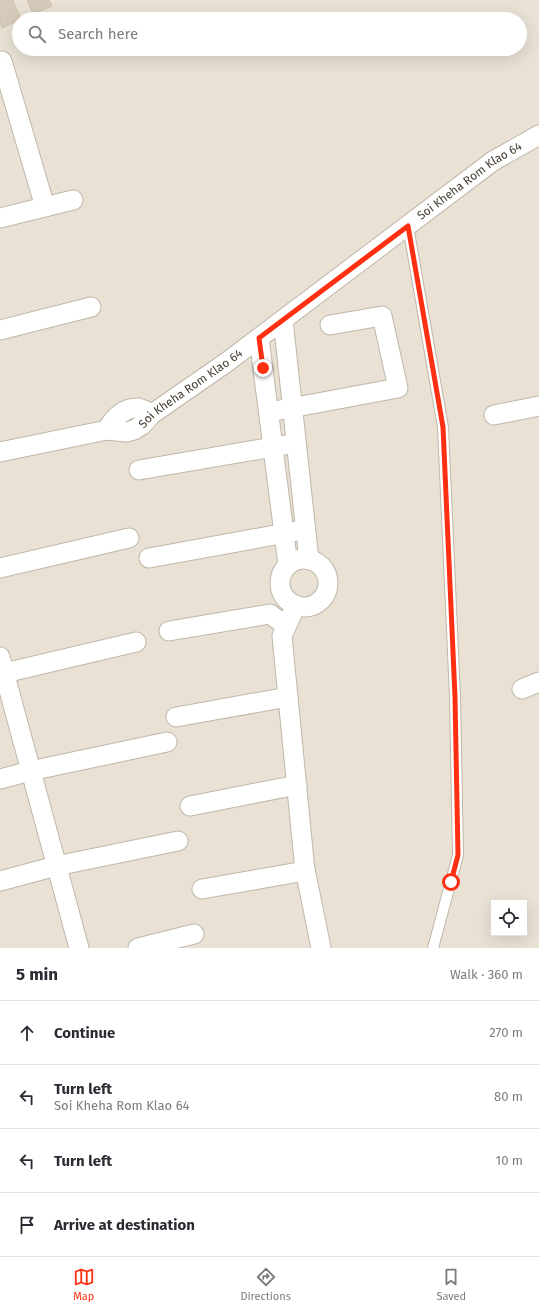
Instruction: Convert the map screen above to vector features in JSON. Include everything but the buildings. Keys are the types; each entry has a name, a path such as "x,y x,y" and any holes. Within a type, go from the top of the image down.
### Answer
{"street":[{"path":"2,61 45,207"},
{"name":"Soi Kheha Rom Klao 64","path":"107,430 126,432 134,430 142,425 152,414 259,338 493,161 539,135"},
{"path":"0,218 73,200"},
{"path":"0,330 91,308"},
{"path":"269,412 398,388 382,316 330,325"},
{"path":"283,320 309,560"},
{"path":"259,338 288,565"},
{"path":"494,415 539,406"},
{"path":"0,452 107,430 114,418 125,411 138,408 152,414"},
{"path":"139,470 296,444"},
{"path":"149,558 306,529"},
{"path":"0,568 129,538"},
{"path":"302,559 317,562 327,575 327,591 323,598 316,604 308,606 296,605 287,599 282,593 281,578 288,565 302,559"},
{"path":"296,605 282,636 305,869 320,948"},
{"path":"169,631 270,614 286,626"},
{"path":"79,948 1,668 136,642"},
{"path":"176,717 288,697"},
{"path":"0,778 167,742"},
{"path":"190,806 297,785"},
{"path":"0,881 56,866 178,841"},
{"path":"202,890 305,871 305,869"},
{"path":"138,948 194,934"}],"lane":[{"path":"408,226 443,427 455,697 458,855 433,948"}],"shaded area":[{"path":"0,0 539,0 539,948 0,948"}],"route":[{"path":"263,368 259,338 408,226 443,427 455,697 458,855 451,882"}]}
